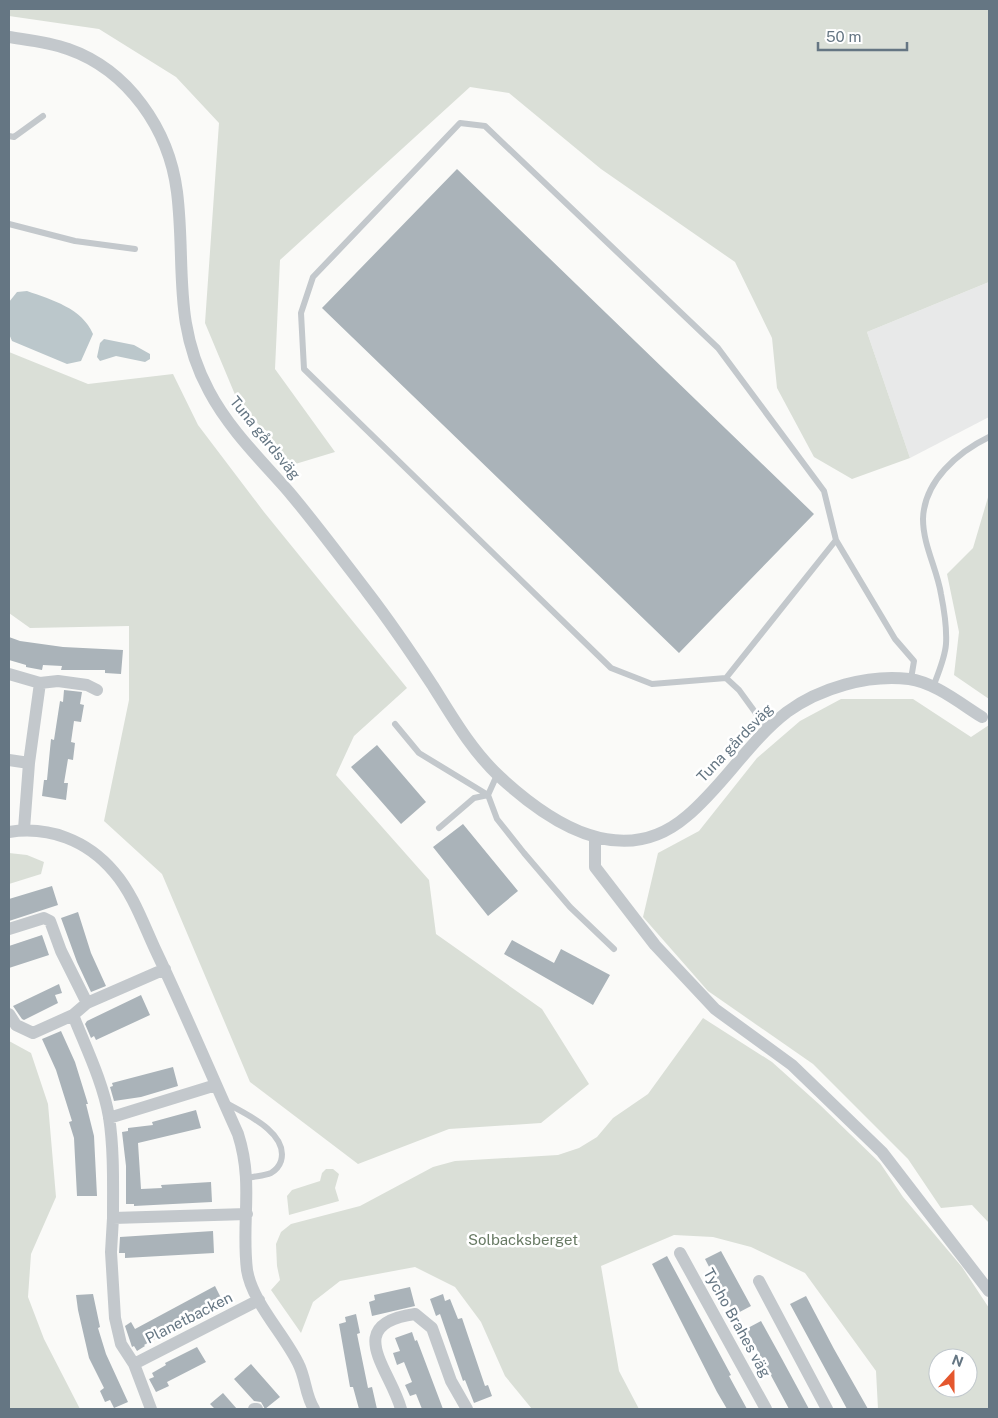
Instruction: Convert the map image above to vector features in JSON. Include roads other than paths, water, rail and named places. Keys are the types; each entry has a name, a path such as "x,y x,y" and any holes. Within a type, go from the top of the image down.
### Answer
{"street":[{"name":"Tuna gårdsväg","path":"9,37 66,48 86,56 127,85 151,116 172,169 177,192 183,317 193,355 209,392 227,420 303,509 370,596 399,635 468,740 497,775 538,809 574,830 595,838 616,840 639,838 672,826 687,816 784,714 830,690 852,683 882,679 911,679 933,688 982,717"},
{"path":"9,674 40,682 58,681 87,685 97,690"},
{"path":"24,829 28,763 40,682"},
{"path":"9,760 28,763"},
{"path":"9,832 24,829 55,833 87,848 102,859 125,886 165,969 245,1155 248,1178 248,1273 259,1300 298,1363 309,1401 314,1409"},
{"path":"595,838 593,855 595,867 655,945 715,1009 792,1065 882,1152 989,1291"},
{"path":"9,929 44,918 50,921 68,965 87,1002"},
{"path":"9,1014 16,1025 33,1033 73,1015 87,1002 165,969"},
{"path":"73,1015 97,1077 109,1118 113,1162 111,1252 114,1310 121,1344 134,1364 151,1409"},
{"path":"109,1118 216,1084"},
{"path":"113,1218 247,1214"},
{"name":"Tycho Brahes väg","path":"680,1253 766,1409"},
{"path":"759,1281 827,1409"},
{"name":"Planetbacken","path":"134,1364 259,1300"},
{"path":"401,1409 380,1365 376,1347 376,1335 380,1326 387,1322 415,1314 432,1328 451,1381 467,1409"}],"lane":[{"path":"9,136 14,137 42,116"},
{"path":"836,540 726,678 652,684 611,668 304,369 301,313 313,277 460,123 485,126 718,348 824,491 836,540 895,639 914,661 911,679"},
{"path":"9,224 75,241 135,249"},
{"path":"933,688 946,644 941,594 923,519 928,496 937,479 951,462 970,446 989,437"},
{"path":"726,678 739,690 768,730"},
{"path":"395,724 419,753 488,795 497,819 524,853 570,907 614,949"},
{"path":"488,795 497,775"},
{"path":"439,828 474,798 488,795"},
{"path":"223,1101 250,1116 278,1139 282,1154 280,1166 273,1172 248,1178"}],"park label":[{"name":"Solbacksberget","path":"523,1240"}]}
